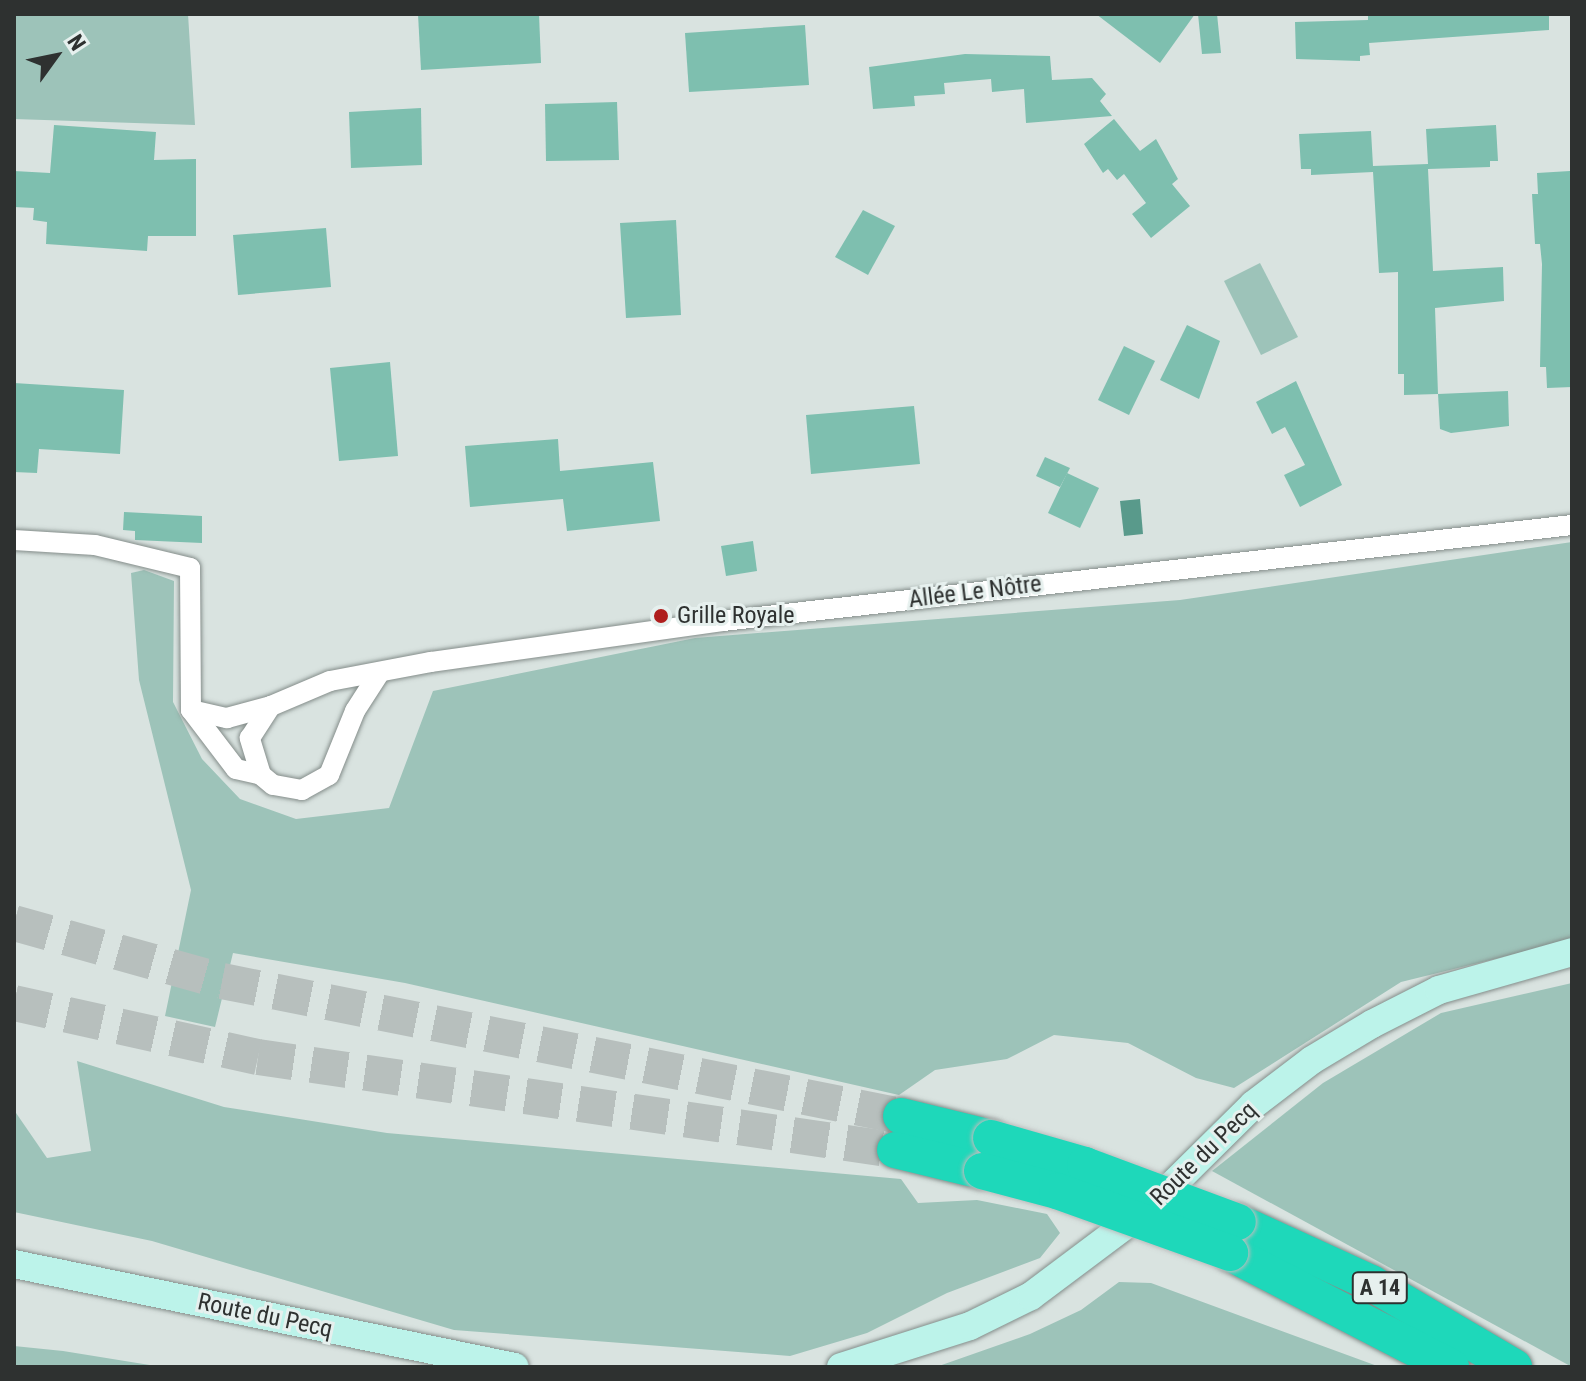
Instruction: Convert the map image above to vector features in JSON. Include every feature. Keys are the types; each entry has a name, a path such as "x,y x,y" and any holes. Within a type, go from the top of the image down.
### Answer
{"highway":[{"name":"A 14","path":"898,1133 987,1154 1085,1165 1238,1222 1371,1283 1514,1367"},
{"name":"A 14","path":"987,1154 1071,1196 1230,1253 1451,1367"}],"main road":[{"name":"Route du Pecq","path":"841,1367 970,1326 1031,1296 1152,1205 1253,1105 1312,1060 1372,1024 1439,990 1572,952"},
{"name":"Route du Pecq","path":"14,1264 515,1367"}],"street":[{"name":"Allée Le Nôtre","path":"191,710 227,718 271,706 330,681 709,623 1572,525"},
{"path":"14,540 95,545 190,568 191,710 236,769 261,775 273,785 302,790 329,775 355,711 380,672"},
{"path":"261,775 250,738 271,706"}],"shaded area":[{"path":"14,14 188,14 195,125 14,119"},
{"path":"1260,263 1298,337 1261,355 1224,281"},
{"path":"1140,499 1143,534 1124,536 1120,501"},
{"path":"1572,542 1572,940 1401,982 1234,1088 1196,1078 1128,1043 1054,1035 1007,1059 935,1070 899,1095 405,983 233,953 215,1027 165,1016 191,890 139,680 131,573 144,570 174,581 173,702 202,759 240,799 296,819 389,808 433,691 695,638 1180,600"},
{"path":"1572,983 1572,1367 1212,1171 1323,1083 1441,1013"},
{"path":"77,1061 224,1107 387,1133 901,1179 918,1203 977,1200 1047,1214 1060,1233 1040,1258 947,1293 867,1333 790,1356 454,1330 152,1241 14,1212 14,1110 47,1158 91,1151"},
{"path":"1119,1282 1151,1283 1380,1367 936,1367 1030,1334 1081,1310"},
{"path":"14,1346 63,1351 162,1367 14,1367"}],"building":[{"path":"418,14 539,14 541,63 421,70"},
{"path":"1096,14 1195,14 1160,63"},
{"path":"1198,14 1217,14 1221,53 1202,54"},
{"path":"1368,14 1549,14 1549,30 1369,43 1370,55 1360,56 1360,61 1296,59 1295,22 1368,20"},
{"path":"805,25 809,85 689,92 685,33"},
{"path":"965,54 1050,56 1052,80 1092,78 1106,94 1100,101 1112,116 1026,123 1024,89 992,92 991,79 944,83 945,94 914,96 915,106 873,109 869,67"},
{"path":"617,102 619,160 546,161 545,104"},
{"path":"421,108 422,165 351,168 349,112"},
{"path":"1114,119 1140,151 1156,139 1178,179 1172,184 1190,206 1151,238 1132,214 1146,203 1124,174 1117,180 1108,169 1103,173 1084,144"},
{"path":"54,125 156,132 154,160 196,159 196,236 148,236 147,251 46,244 47,222 33,220 34,208 14,207 14,171 50,173"},
{"path":"1496,125 1498,161 1490,161 1490,167 1428,169 1433,271 1503,267 1504,301 1435,308 1438,394 1404,395 1404,374 1398,374 1398,272 1379,273 1373,172 1311,175 1311,169 1301,169 1299,134 1371,131 1373,166 1428,164 1426,129"},
{"path":"1570,171 1572,387 1547,388 1546,367 1540,367 1542,264 1540,244 1535,244 1532,194 1538,194 1537,173"},
{"path":"863,210 895,226 868,275 835,257"},
{"path":"676,220 681,315 626,318 620,223"},
{"path":"326,228 331,287 238,295 233,235"},
{"path":"1187,325 1220,341 1199,399 1160,380"},
{"path":"1124,346 1155,361 1129,415 1098,400"},
{"path":"390,362 398,456 339,461 330,368"},
{"path":"1296,381 1342,485 1300,507 1284,475 1305,465 1285,427 1272,434 1256,402"},
{"path":"14,383 124,390 120,454 39,449 37,473 14,472"},
{"path":"1508,391 1509,426 1451,433 1440,429 1438,394"},
{"path":"914,406 920,464 811,474 806,415"},
{"path":"558,439 560,471 653,462 660,521 567,531 563,499 470,507 465,446"},
{"path":"1045,457 1070,468 1060,487 1036,476"},
{"path":"1067,473 1099,488 1080,528 1048,513"},
{"path":"124,512 202,516 202,543 135,540 135,531 123,530"},
{"path":"753,541 757,571 726,576 721,546"}],"tunnel":[{"path":"14,923 222,981 901,1116"},
{"path":"14,1003 258,1057 895,1150"}],"place":[{"name":"Grille Royale","path":"661,616"}]}
